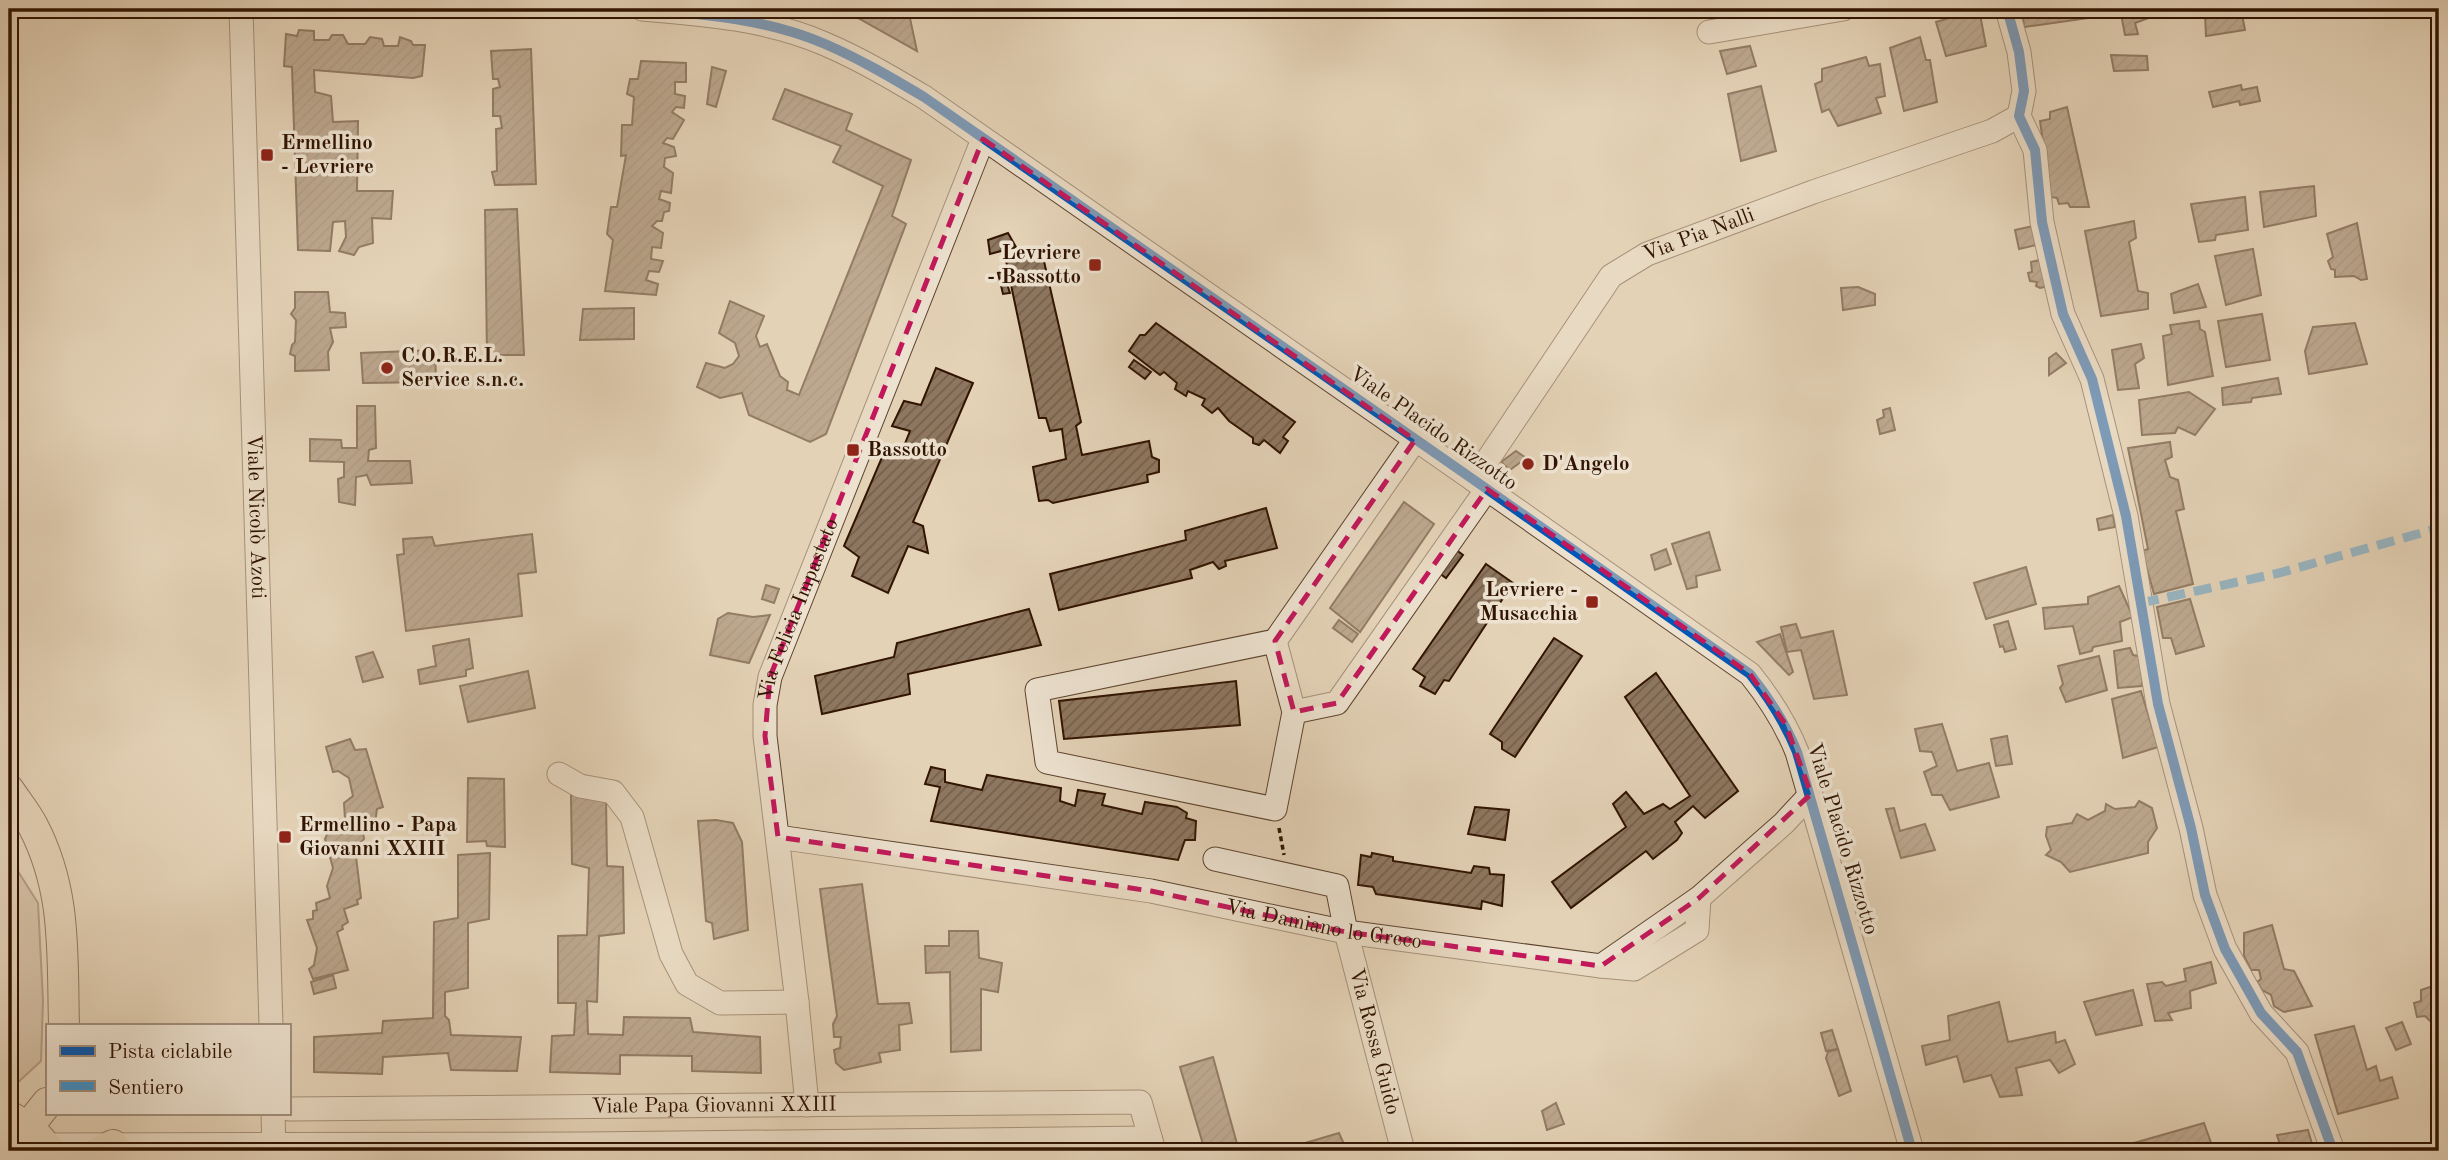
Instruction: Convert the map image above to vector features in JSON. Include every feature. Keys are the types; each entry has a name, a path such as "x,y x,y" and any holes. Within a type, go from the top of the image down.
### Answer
{"main road":[{"path":"9,790 33,824 57,888 62,914 64,1024"}],"street":[{"name":"Viale Nicolò Azoti","path":"241,9 271,1024"},
{"name":"Viale Placido Rizzotto","path":"642,9 715,16 780,29 823,43 877,69 912,90 1750,674 1768,695 1786,725 1811,794 1912,1151"},
{"path":"1709,32 1843,9"},
{"path":"2007,9 2019,52 2024,91 2020,116 2035,149 2042,222 2063,314 2092,379 2126,516 2158,704 2191,828 2204,895 2225,949 2262,1013 2297,1052 2333,1151"},
{"name":"Via Pia Nalli","path":"1294,712 1337,703 1481,484 1611,276 1647,254 1813,192 1992,131 2020,116"},
{"name":"Via Felicia Impastato","path":"807,1105 765,736 765,705 770,677 983,139"},
{"path":"1275,641 1294,712 1275,809 1047,762 1037,690 1275,641 1415,440"},
{"path":"559,774 580,786 612,792 632,817 671,954 687,984 720,1003 797,1002"},
{"name":"Via Damiano lo Greco","path":"778,837 1151,891 1346,932 1601,966 1699,898 1784,823 1811,794"},
{"path":"1215,859 1288,875"},
{"name":"Via Rossa Guido","path":"1288,875 1337,886 1346,932 1403,1151"},
{"name":"Viale Papa Giovanni XXIII","path":"30,1126 107,1148 1152,1144 1140,1102 290,1109"},
{"path":"273,1114 273,1148"}],"path":[{"path":"1275,809 1288,875"}],"highlighted area":[{"path":"983,139 1415,440 1275,641 1294,712 1337,703 1487,489 1750,674 1786,725 1811,794 1699,898 1601,966 1346,932 1151,891 778,837 765,736 770,677"}],"shaded area":[{"path":"9,857 38,903 43,1001 41,1061 14,1086 9,1087"}],"building":[{"path":"842,9 908,9 917,51"},
{"path":"1979,9 1986,46 1946,56 1936,22"},
{"path":"2022,9 2095,9 2096,17 2024,27"},
{"path":"2120,9 2155,9 2157,15 2135,23 2138,34 2125,35"},
{"path":"2197,9 2241,9 2245,30 2206,36 2205,14 2198,14"},
{"path":"299,30 314,31 314,40 329,40 332,35 343,35 348,44 365,44 370,37 382,39 384,46 398,46 400,37 411,41 413,45 425,45 422,76 413,78 314,70 315,92 331,96 333,122 358,121 357,191 393,191 391,219 372,218 373,243 359,247 354,255 339,251 346,237 345,221 333,222 330,251 298,250 292,67 284,66 286,34 297,36"},
{"path":"1920,37 1926,60 1930,60 1937,102 1904,111 1890,48"},
{"path":"1750,46 1756,66 1727,74 1720,51"},
{"path":"531,49 536,184 495,185 492,172 497,171 496,129 502,128 500,116 493,116 493,89 500,87 498,79 493,79 491,51"},
{"path":"2111,55 2147,56 2148,70 2114,71"},
{"path":"1866,57 1869,66 1880,64 1885,96 1876,98 1881,113 1838,126 1829,109 1822,112 1815,84 1822,81 1822,69"},
{"path":"641,61 686,63 686,82 675,82 675,94 685,96 684,108 676,107 672,112 684,120 673,139 667,138 663,143 674,147 676,156 665,158 664,167 673,173 671,193 661,191 659,199 670,203 669,211 664,212 662,221 657,221 652,226 663,233 661,248 652,247 651,259 663,261 659,272 649,271 646,280 658,284 656,295 605,291 613,240 607,234 611,207 617,207 626,155 621,156 622,125 632,125 634,97 627,94 630,79 638,79"},
{"path":"712,67 726,71 716,107 707,104"},
{"path":"2241,85 2242,90 2257,87 2260,101 2240,105 2239,101 2213,107 2209,92"},
{"path":"1761,86 1776,151 1741,161 1728,94"},
{"path":"785,89 852,114 846,130 911,160 892,216 906,224 826,434 810,442 749,415 742,393 720,398 697,387 706,363 725,368 733,364 739,356 735,343 719,333 730,301 764,316 756,336 760,347 767,344 780,376 788,382 787,390 799,395 883,186 833,162 841,146 773,119"},
{"path":"2067,107 2089,207 2070,207 2068,203 2059,204 2057,198 2051,197 2040,121 2050,119 2050,112"},
{"path":"2314,186 2316,216 2264,227 2260,192"},
{"path":"2245,197 2248,230 2216,235 2215,240 2199,242 2191,204"},
{"path":"517,209 524,355 487,355 485,210"},
{"path":"2134,221 2136,238 2129,242 2138,291 2148,293 2148,309 2101,316 2085,231"},
{"path":"2357,223 2367,279 2361,280 2354,276 2335,277 2335,270 2331,269 2328,261 2333,257 2327,234"},
{"path":"2037,225 2041,244 2019,249 2015,230"},
{"path":"1008,233 1016,247 990,254 988,240"},
{"path":"2253,249 2261,295 2226,305 2215,256"},
{"path":"1043,257 1081,422 1076,426 1082,455 1149,441 1152,457 1159,460 1159,472 1147,475 1148,482 1053,503 1048,500 1039,501 1033,467 1066,459 1062,429 1050,431 1046,418 1039,418 1006,261"},
{"path":"2044,259 2049,286 2040,288 2036,286 2037,282 2030,281 2028,273 2032,272 2031,262"},
{"path":"1006,271 1010,293 1003,294 998,273"},
{"path":"2198,284 2206,307 2174,313 2171,294"},
{"path":"1858,287 1875,294 1875,305 1843,310 1841,288"},
{"path":"295,292 328,292 330,312 345,313 346,327 330,328 333,342 328,352 329,370 295,371 295,356 290,354 295,342 296,320 291,314 295,308"},
{"path":"634,308 634,339 580,340 583,309"},
{"path":"2262,314 2270,360 2226,367 2218,321"},
{"path":"2199,321 2200,329 2205,332 2213,376 2168,385 2163,336 2172,334 2170,325"},
{"path":"1156,323 1295,422 1283,437 1288,441 1280,453 1264,440 1259,445 1253,443 1253,438 1229,421 1218,408 1212,413 1202,405 1205,399 1188,391 1186,396 1175,389 1177,383 1164,372 1160,375 1129,351 1140,335 1145,335"},
{"path":"2355,323 2367,364 2309,374 2305,351 2313,327"},
{"path":"2141,344 2144,358 2135,364 2139,388 2118,390 2112,350"},
{"path":"435,350 436,382 363,383 361,353"},
{"path":"2056,353 2066,363 2049,375 2049,358"},
{"path":"1134,360 1151,372 1145,379 1129,367"},
{"path":"936,368 973,383 913,522 923,526 928,553 908,546 888,593 852,576 859,557 844,546 883,455 900,456 910,431 892,426 904,401 921,405"},
{"path":"2278,378 2281,394 2252,398 2251,402 2223,405 2222,388"},
{"path":"2189,392 2215,409 2195,435 2178,427 2175,433 2142,435 2139,400"},
{"path":"357,406 375,406 376,448 369,450 368,461 410,461 412,483 371,485 367,475 356,477 355,505 339,502 338,479 344,477 344,462 310,461 310,439 341,440 342,448 357,448"},
{"path":"1890,408 1895,430 1880,434 1877,420 1884,417 1883,410"},
{"path":"2170,442 2172,457 2165,460 2170,477 2178,480 2184,509 2176,511 2193,584 2154,594 2142,551 2148,549 2128,448"},
{"path":"1516,451 1526,458 1510,470 1501,462"},
{"path":"1404,502 1434,524 1360,632 1330,608"},
{"path":"1266,508 1277,548 1225,561 1226,566 1219,569 1213,562 1190,570 1192,578 1059,610 1050,574 1186,540 1185,531"},
{"path":"2113,515 2115,527 2099,530 2097,519"},
{"path":"1709,532 1720,570 1696,576 1697,587 1687,589 1672,544"},
{"path":"532,534 536,572 518,574 522,616 406,631 397,555 404,554 403,539 432,537 435,546"},
{"path":"1451,546 1463,555 1446,578 1435,570"},
{"path":"1666,549 1671,564 1655,570 1651,555"},
{"path":"1486,564 1513,583 1449,681 1444,680 1435,694 1420,686 1425,677 1413,669"},
{"path":"2026,567 2036,604 1986,619 1974,583"},
{"path":"766,585 779,589 774,603 762,599"},
{"path":"2119,586 2133,617 2120,622 2122,641 2093,647 2092,651 2080,654 2073,626 2045,629 2043,608 2088,604 2088,597"},
{"path":"2190,599 2204,646 2176,654 2171,638 2163,638 2157,607"},
{"path":"1029,609 1041,645 908,674 910,694 822,714 815,676 894,657 897,643"},
{"path":"728,613 753,617 770,615 749,663 710,655 718,619"},
{"path":"1339,620 1358,634 1352,642 1333,628"},
{"path":"2008,621 2016,649 2005,652 2003,646 2000,647 1994,625"},
{"path":"1796,624 1801,638 1833,631 1847,695 1814,699 1801,650 1787,652 1781,627"},
{"path":"1780,634 1793,672 1789,675 1757,642"},
{"path":"1554,638 1582,656 1515,757 1502,749 1502,742 1490,734"},
{"path":"469,639 473,668 466,670 466,676 420,684 418,670 436,666 433,646"},
{"path":"2130,648 2133,655 2145,657 2142,686 2118,688 2114,651"},
{"path":"373,652 383,677 363,682 356,657"},
{"path":"2099,656 2107,690 2066,702 2060,688 2063,684 2058,666"},
{"path":"528,671 535,708 468,722 460,686"},
{"path":"1656,673 1738,791 1705,818 1693,806 1675,822 1682,833 1677,840 1653,859 1646,851 1571,908 1552,882 1626,827 1613,804 1626,792 1644,814 1663,804 1670,809 1690,796 1625,697"},
{"path":"1236,681 1240,725 1064,739 1059,701"},
{"path":"2141,691 2158,747 2123,758 2112,699"},
{"path":"1942,724 1957,771 1989,763 1999,797 1950,810 1942,795 1932,795 1924,772 1937,766 1932,752 1920,751 1915,729"},
{"path":"2007,736 2012,764 1996,766 1991,739"},
{"path":"350,739 355,750 366,749 383,807 377,809 375,823 362,826 364,839 355,848 361,898 357,900 358,904 344,909 348,922 337,932 348,970 313,979 309,969 314,965 317,948 307,920 313,919 313,911 317,910 316,903 330,898 327,886 333,868 325,839 328,832 335,827 333,822 345,819 344,803 353,796 349,778 338,771 333,772 326,747"},
{"path":"931,767 945,770 945,782 982,790 987,775 1061,788 1060,801 1075,806 1078,790 1105,794 1102,805 1142,814 1145,802 1177,807 1187,813 1186,818 1196,821 1195,840 1185,840 1178,860 931,821 940,787 925,784"},
{"path":"468,778 504,779 505,847 487,846 486,841 467,842"},
{"path":"571,794 606,798 607,866 623,867 624,933 599,936 597,1002 587,1001 588,1034 623,1035 624,1017 690,1018 693,1032 760,1037 761,1073 692,1071 692,1056 620,1055 620,1074 550,1072 552,1036 574,1035 576,1003 558,1003 558,936 587,935 589,868 572,864"},
{"path":"2139,801 2152,808 2157,828 2148,842 2148,853 2070,872 2061,862 2046,855 2051,850 2046,836 2047,827 2072,823 2077,814 2088,820 2105,811 2106,804 2115,809 2135,807"},
{"path":"1475,807 1509,810 1505,840 1468,834"},
{"path":"1894,808 1900,831 1925,824 1935,850 1901,858 1886,809"},
{"path":"698,821 733,823 742,842 748,930 714,939 712,923 706,921"},
{"path":"490,853 489,919 468,923 468,988 445,992 445,1016 449,1020 451,1035 521,1037 517,1071 451,1070 448,1053 383,1057 382,1074 314,1072 314,1037 382,1033 383,1021 433,1018 434,922 458,918 458,855"},
{"path":"1372,853 1393,857 1393,861 1471,873 1474,866 1489,868 1490,874 1504,875 1502,906 1482,901 1481,909 1376,894 1373,887 1358,885 1361,855 1371,857"},
{"path":"862,884 878,1004 909,1003 912,1023 899,1025 900,1050 879,1053 881,1062 844,1070 836,1063 834,1050 840,1048 841,1037 834,1037 833,1024 837,1016 820,889"},
{"path":"2272,925 2284,969 2294,971 2312,1006 2284,1012 2274,1006 2271,995 2262,990 2257,982 2261,979 2259,970 2251,970 2244,956 2244,933"},
{"path":"949,931 978,931 979,958 1002,963 998,992 981,989 981,1050 951,1052 950,972 926,973 925,946 949,946"},
{"path":"2211,962 2216,983 2190,991 2191,1008 2168,1013 2172,1020 2155,1021 2147,984 2162,982 2166,986 2186,981 2184,969"},
{"path":"333,975 336,988 314,994 311,982"},
{"path":"2439,984 2439,1020 2431,1022 2425,1016 2417,1017 2414,1003 2421,1001 2421,990"},
{"path":"2133,990 2142,1025 2096,1035 2084,1002"},
{"path":"1999,1002 2008,1042 2055,1032 2056,1043 2065,1040 2075,1064 2059,1073 2050,1060 2016,1068 2022,1095 2000,1097 1991,1075 1964,1082 1957,1056 1926,1065 1922,1046 1950,1040 1948,1016"},
{"path":"2402,1022 2411,1044 2396,1050 2386,1028"},
{"path":"2354,1026 2367,1070 2376,1066 2380,1081 2392,1077 2398,1098 2338,1114 2315,1035"},
{"path":"1832,1030 1838,1049 1826,1051 1821,1033"},
{"path":"1838,1049 1851,1091 1839,1096 1826,1058 1828,1052"},
{"path":"1213,1057 1239,1151 1205,1151 1180,1067"},
{"path":"1556,1103 1564,1124 1547,1130 1542,1111"},
{"path":"2204,1123 2214,1151 2113,1149"},
{"path":"2308,1130 2314,1151 2282,1151 2277,1135"},
{"path":"1339,1133 1347,1151 1278,1151"}],"marked path":[{"path":"2141,603 2279,573 2439,528"}],"cycle path":[{"path":"642,9 735,19 781,29 851,56 924,97 1750,674 1776,711 1797,752 1912,1151"},
{"path":"2007,9 2019,52 2024,91 2019,116 2035,150 2042,222 2063,314 2092,379 2126,516 2158,704 2191,828 2205,895 2225,949 2261,1013 2297,1052 2333,1151"}],"place":[{"name":"Ermellino - Levriere","path":"267,155"},
{"name":"Levriere - Bassotto","path":"1095,265"},
{"name":"C.O.R.E.L. Service s.n.c.","path":"387,368"},
{"name":"Bassotto","path":"853,450"},
{"name":"D'Angelo","path":"1528,464"},
{"name":"Levriere - Musacchia","path":"1592,602"},
{"name":"Ermellino - Papa Giovanni XXIII","path":"285,837"}]}
